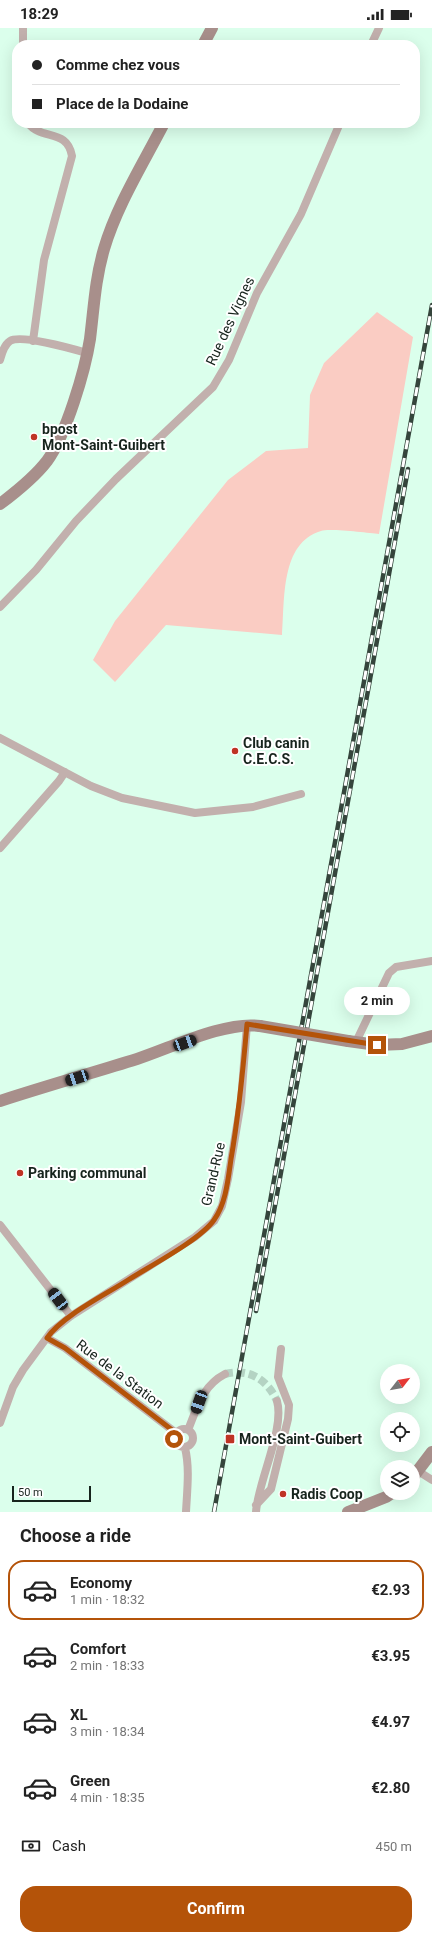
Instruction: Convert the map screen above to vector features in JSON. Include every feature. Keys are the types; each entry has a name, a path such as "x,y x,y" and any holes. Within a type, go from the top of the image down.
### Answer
{"street":[{"path":"23,28 23,40"},
{"path":"206,40 212,28"},
{"path":"373,40 379,28"},
{"path":"33,128 62,139 69,145 72,156 44,260 33,341"},
{"path":"0,504 41,468 50,456 66,424 87,353 95,286 104,248 116,217 161,128"},
{"name":"Rue des Vignes","path":"0,607 36,570 76,521 116,479 213,387 229,360 256,293 301,214 338,128"},
{"path":"0,360 4,348 10,341 16,339 33,341 87,353"},
{"path":"0,738 92,786 122,798 195,813 253,807 301,794"},
{"path":"0,848 55,786 65,772"},
{"path":"352,1042 389,973 396,967 432,961"},
{"path":"0,1101 137,1059 227,1028 247,1024 377,1045 402,1044 432,1036"},
{"name":"Grand-Rue","path":"0,1423 13,1387 23,1370 51,1332 71,1316 195,1237 214,1221 222,1206 241,1102 247,1024"},
{"path":"0,1225 71,1316"},
{"name":"Rue de la Station","path":"47,1338 65,1348 176,1433"},
{"path":"256,1509 271,1489 288,1419 289,1405 278,1377 281,1349"},
{"path":"188,1430 205,1390 210,1383 225,1374"},
{"path":"256,1509 278,1424 279,1412 277,1401"},
{"path":"181,1430 188,1430 192,1434 193,1440 191,1445 186,1448 179,1447 175,1442 176,1433 181,1430"},
{"path":"186,1448 188,1486 186,1512"},
{"path":"420,1468 432,1452"},
{"path":"420,1476 432,1480"},
{"path":"348,1512 380,1499"}],"shaded area":[{"path":"377,312 413,337 379,534 325,530 308,537 298,547 291,560 287,574 282,635 166,625 115,682 93,660 115,621 228,480 266,451 308,448 310,395 324,363"}],"tunnel":[{"path":"225,1374 242,1373 256,1377 268,1387 277,1401"}],"railway":[{"path":"214,1512 432,305"},
{"path":"256,1311 408,469"}],"place":[{"name":"bpost Mont-Saint-Guibert","path":"34,437"},
{"name":"Club canin C.E.C.S.","path":"235,751"},
{"name":"Parking communal","path":"20,1173"},
{"name":"Mont-Saint-Guibert","path":"230,1439"},
{"name":"Radis Coop","path":"283,1494"}],"route":[{"path":"174,1439 176,1433 65,1348 47,1338 51,1332 71,1316 168,1255 195,1237 214,1221 222,1206 241,1102 247,1024 377,1045"}]}
